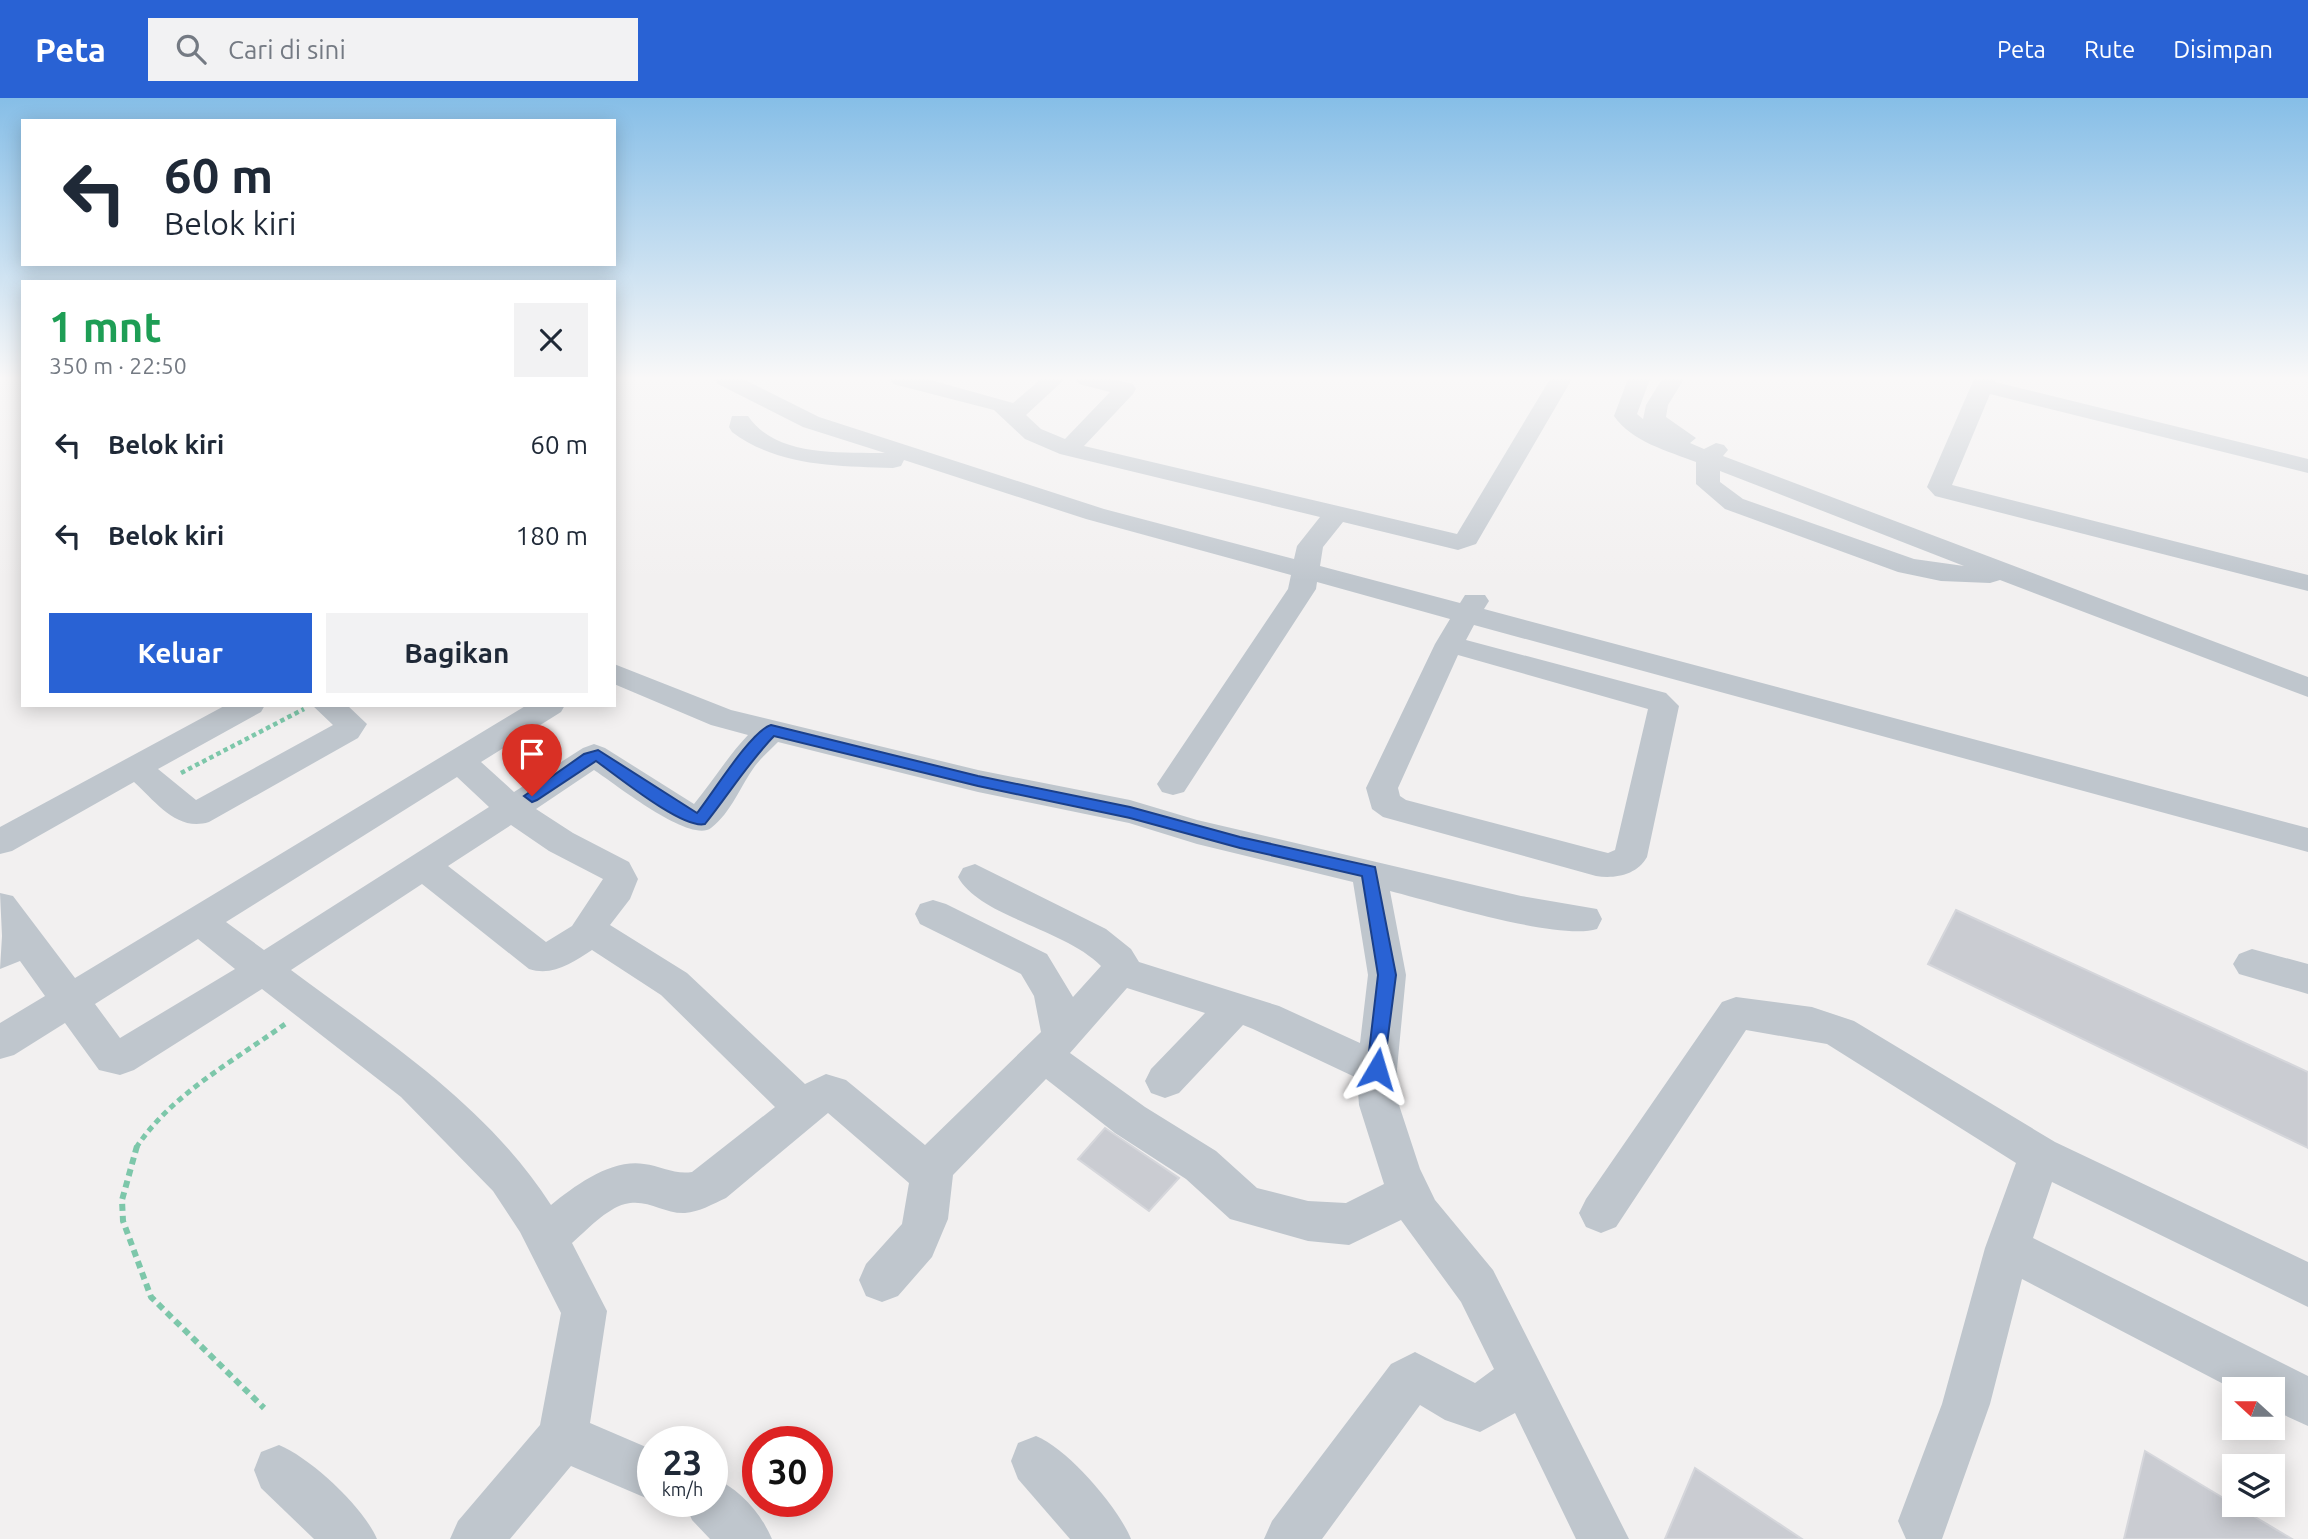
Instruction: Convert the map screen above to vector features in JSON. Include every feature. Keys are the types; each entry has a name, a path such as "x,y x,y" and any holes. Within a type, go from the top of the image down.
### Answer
{"street":[{"path":"778,446 812,457 942,458"},
{"path":"899,446 942,458"},
{"path":"916,446 993,479 1095,514 1307,564 1694,667 2308,817"},
{"path":"1062,446 1420,535 1465,541 1521,446"},
{"path":"1683,446 1712,454 2018,571 2308,688"},
{"path":"1698,446 1712,454"},
{"path":"1956,446 1939,487 1944,491 2308,583"},
{"path":"2229,446 2308,467"},
{"path":"1712,454 1708,484 1734,504 1906,566 1941,573 2018,571 2308,671"},
{"path":"1173,784 1301,589 1307,564 1335,515"},
{"path":"1450,645 1655,700 1664,706 1630,857 1611,866 1596,863 1395,809 1384,801 1382,788 1450,645 1471,609"},
{"path":"1694,667 2308,840"},
{"path":"616,674 722,718 978,781 1130,812 1235,842 1521,910 1584,919"},
{"path":"0,842 147,776 247,707"},
{"path":"147,776 191,814 197,814 347,731 352,724 330,707"},
{"path":"0,1042 547,707"},
{"path":"0,906 13,948 70,1001 113,1058 120,1058 263,970 590,757 598,755 685,814 699,820 726,788 744,758 771,730"},
{"path":"459,760 513,809 561,842 617,871 621,879 618,890 590,925 592,932 650,966 674,984 803,1108"},
{"path":"424,866 541,958 555,955 592,932"},
{"path":"1369,872 1387,975 1377,1069 1380,1105 1410,1193 1420,1214 1477,1286 1603,1539"},
{"path":"975,877 1015,902 1094,941 1117,956 1126,972 1155,984 1236,1007 1300,1032 1377,1069"},
{"path":"933,914 1034,964 1054,994 1052,1045 1130,1120 1201,1165 1245,1205 1308,1221 1349,1224 1410,1193"},
{"path":"199,920 415,1085 508,1177 584,1311 563,1437 476,1539"},
{"path":"2252,964 2308,979"},
{"path":"544,1238 597,1198 629,1183 693,1194 711,1184 819,1094 832,1092 921,1168 932,1167 1052,1045 1112,976 1126,972"},
{"path":"1165,1081 1236,1007"},
{"path":"1601,1213 1736,1013 1812,1023 1840,1032 2040,1155 2308,1285"},
{"path":"1924,1521 1966,1404 2007,1248 2040,1155"},
{"path":"881,1280 920,1242 929,1218 932,1167"},
{"path":"2007,1248 2308,1402"},
{"path":"1290,1539 1408,1381 1415,1376 1458,1404 1480,1408 1522,1378"},
{"path":"563,1437 637,1469"},
{"path":"1036,1461 1105,1539"},
{"path":"279,1470 337,1534"},
{"path":"725,1517 746,1539"}],"path":[{"path":"147,776 306,707"},
{"path":"264,1408 151,1297 123,1221 122,1200 132,1160 150,1127 181,1100 312,1006"}],"building":[{"path":"1956,910 2308,1072 2308,1148 1928,964"},
{"path":"1105,1128 1179,1178 1149,1211 1078,1159"},
{"path":"2145,1451 2222,1497 2222,1517 2255,1517 2292,1539 2124,1539"},
{"path":"1695,1468 1802,1539 1665,1539"}],"route":[{"path":"532,796 590,757 598,755 685,814 699,820 726,788 744,758 771,730 978,781 1130,812 1240,843 1369,872 1387,975 1377,1069"}]}
